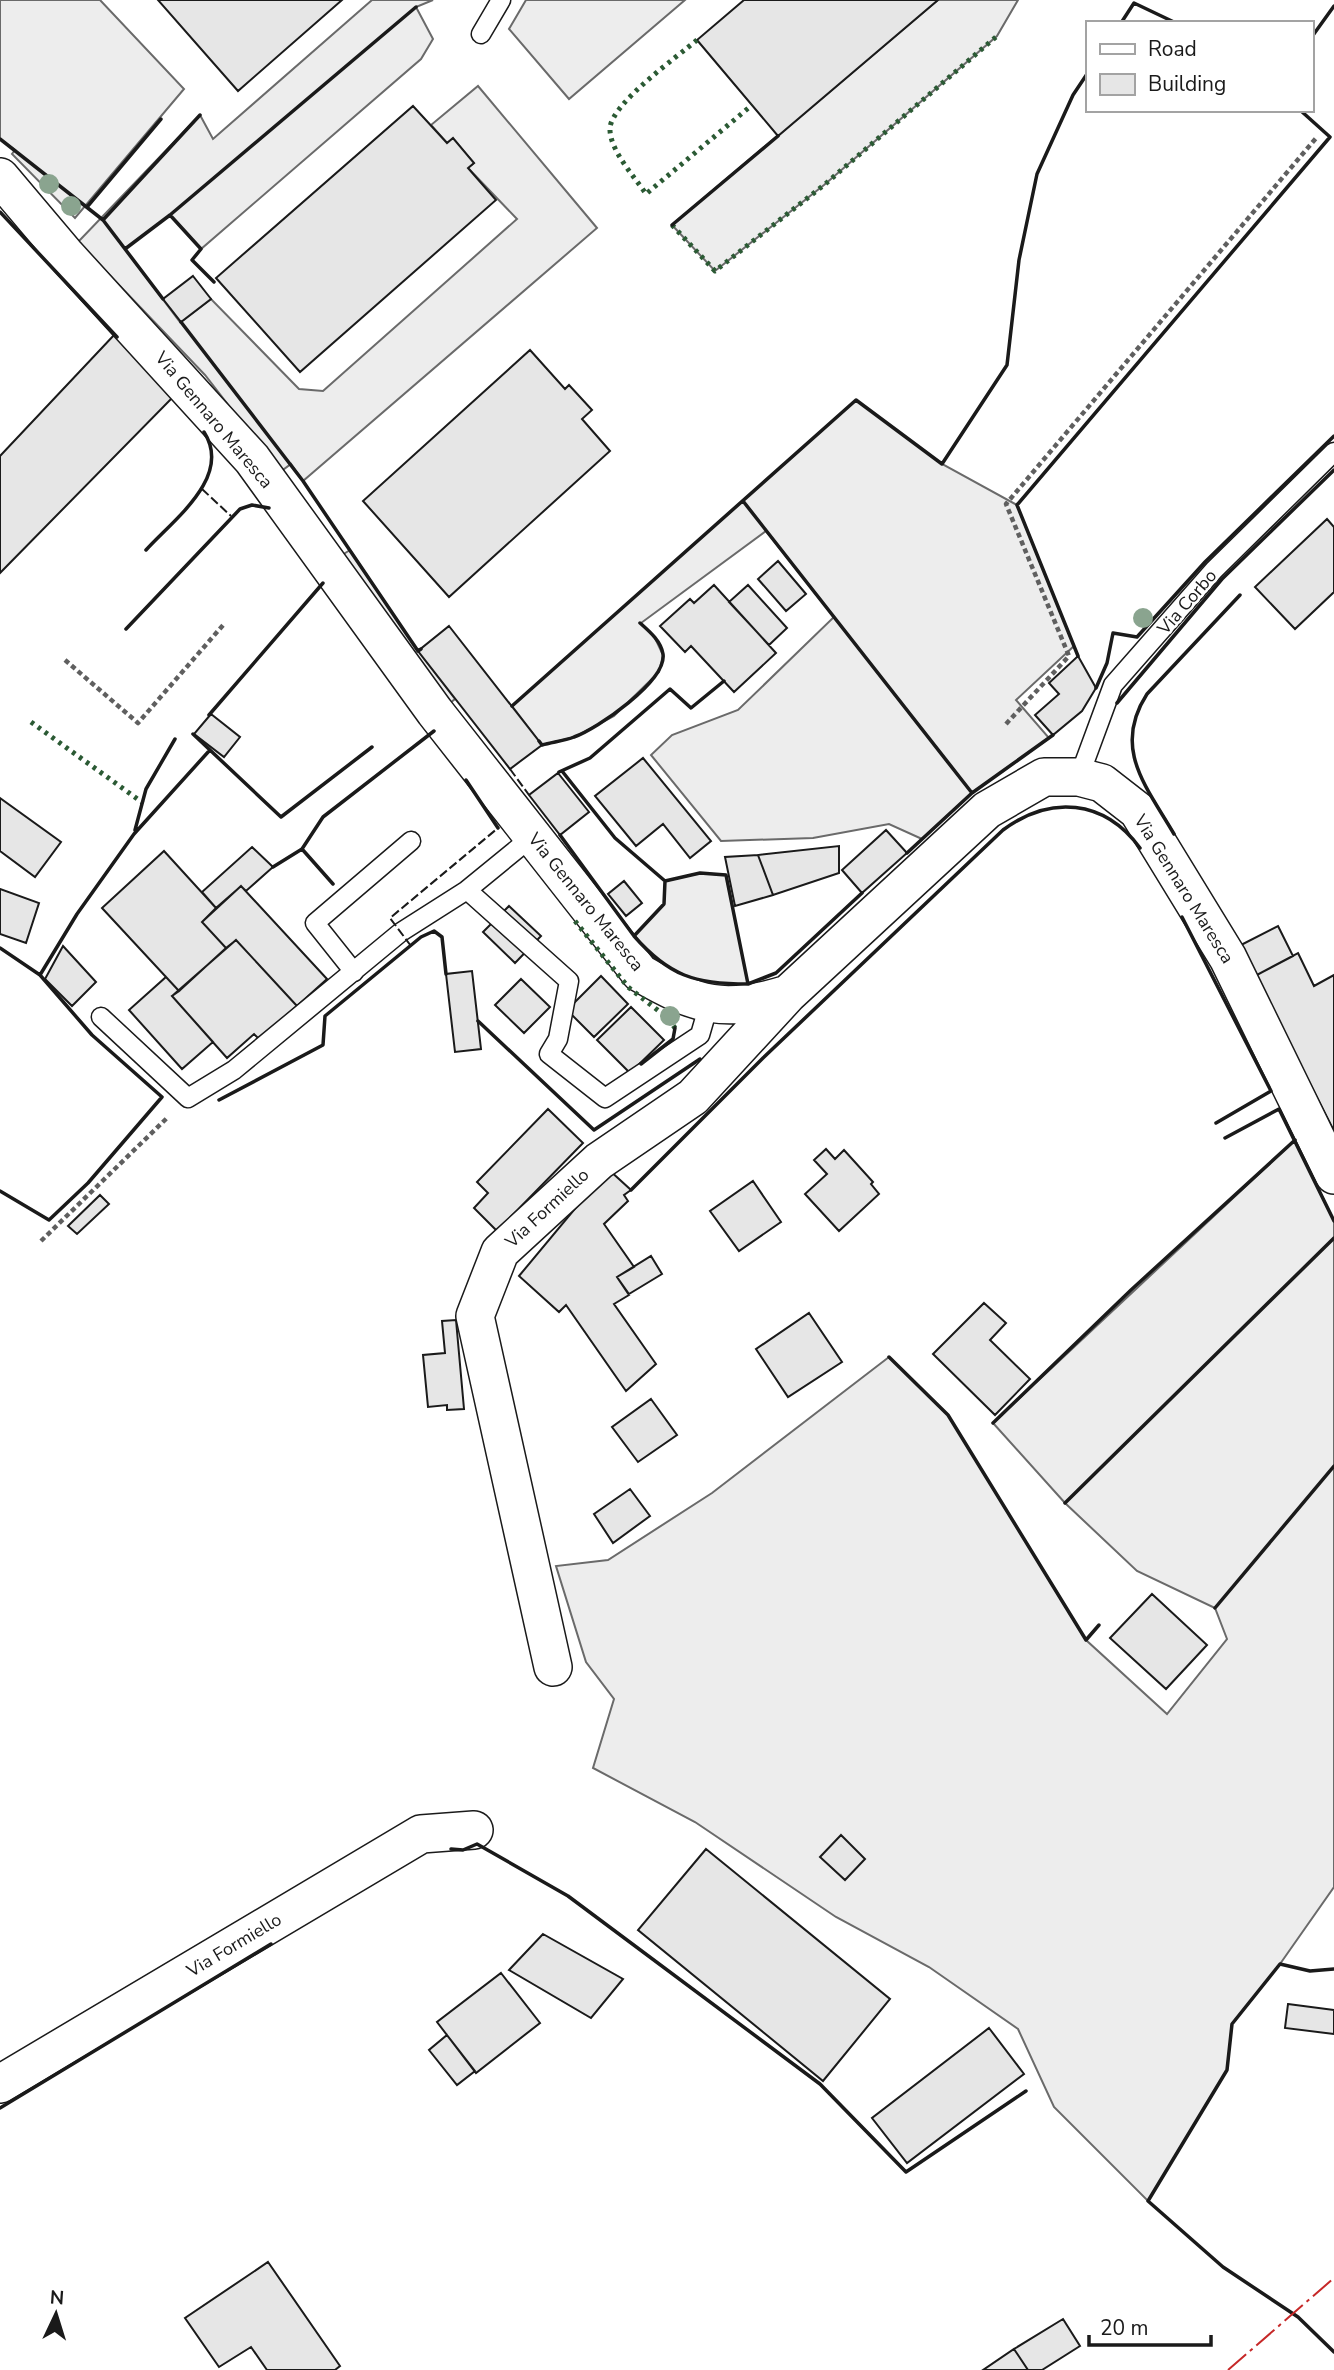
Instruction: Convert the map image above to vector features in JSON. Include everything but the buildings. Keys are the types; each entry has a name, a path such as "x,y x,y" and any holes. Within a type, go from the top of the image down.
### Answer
{"street":[{"name":"Via Gennaro Maresca","path":"0,177 65,254 252,459 435,712 640,973 680,996 709,1004 752,1005 788,994 987,810 1044,777 1079,777 1102,783 1138,811 1228,958 1334,1175"},
{"name":"Via Formiello","path":"553,1667 475,1316 500,1252 599,1161 693,1097 788,994"},
{"name":"Via Formiello","path":"0,2084 421,1834 474,1830"}],"lane":[{"path":"481,34 501,0"},
{"name":"Via Corbo","path":"1079,777 1113,685 1214,570 1334,452"},
{"path":"101,1017 188,1098 234,1070 401,932 467,890 533,836"},
{"path":"354,972 315,923 411,841"},
{"path":"467,890 569,981 558,1039 550,1054 605,1098 700,1035 709,1004"}],"path":[{"path":"1006,724 1069,656 1006,503 1317,138"},
{"path":"65,660 138,723 224,624"},
{"path":"41,1241 94,1186 188,1098"}],"shaded area":[{"path":"0,0 100,0 184,89 75,218 12,154 15,150 0,139"},
{"path":"372,0 433,0 416,7 433,39 421,59 201,249 170,215 125,249 180,322 211,299 299,389 323,391 517,219 468,168 474,163 453,139 447,143 431,125 478,86 597,228 303,481 291,464 280,472 205,375 78,242 200,115 213,139"},
{"path":"526,0 685,0 569,99 509,29"},
{"path":"938,0 1018,0 997,36 824,185 715,271 672,225"},
{"path":"856,400 942,464 1017,505 1074,646 1016,700 1049,738 972,793 922,839 889,824 813,838 721,841 651,755 672,735 738,710 834,617 766,531 641,623 654,636 663,655 659,672 614,716 575,737 542,745 512,706"},
{"path":"350,550 418,651 455,699 446,706 339,557"},
{"path":"700,873 726,875 748,984 710,984 687,978 653,958 634,936 664,904 665,881"},
{"path":"1295,1140 1334,1221 1334,1887 1280,1964 1232,2024 1227,2070 1148,2201 1054,2107 1018,2029 929,1967 836,1917 695,1822 593,1768 614,1699 586,1662 556,1566 608,1560 712,1493 889,1357 948,1415 1086,1640 1167,1714 1227,1639 1215,1608 1137,1571 1065,1503 993,1423"}],"hedge":[{"path":"672,225 715,271 824,185 997,36"},
{"path":"697,40 633,94 613,118 610,128 614,145 646,194 752,105"},
{"path":"31,722 143,803"},
{"path":"575,921 628,987 669,1019 675,1028"}],"fence":[{"path":"202,489 231,516"},
{"path":"510,769 529,795"},
{"path":"411,946 390,918 498,828"}],"wall":[{"path":"1122,21 1134,3 1172,21"},
{"path":"1313,35 1334,6"},
{"path":"125,249 170,215 416,7"},
{"path":"512,706 856,400 942,464 1007,365 1019,260 1037,174 1073,95 1086,76"},
{"path":"1078,656 1017,505 1330,137 1302,112"},
{"path":"103,220 200,115"},
{"path":"87,207 161,119"},
{"path":"672,225 778,136"},
{"path":"0,139 103,220 163,299"},
{"path":"0,212 117,337"},
{"path":"170,215 201,249 192,260 214,282"},
{"path":"181,322 303,481 418,651 421,649"},
{"path":"146,550 184,511 206,481 211,465 211,449 204,432"},
{"path":"1096,688 1107,663 1113,633 1137,637 1205,562 1334,436"},
{"path":"1117,703 1222,579 1334,470"},
{"path":"743,501 972,793"},
{"path":"126,629 240,509 252,505 269,508"},
{"path":"209,715 323,583"},
{"path":"1174,834 1137,766 1133,749 1137,714 1147,694 1240,595"},
{"path":"539,741 542,745 585,732 629,703 643,690 661,665 663,654 660,645 640,623"},
{"path":"559,772 590,758 670,689 691,708 724,681"},
{"path":"273,867 302,849 323,817 434,731"},
{"path":"193,734 281,817 372,747"},
{"path":"907,853 972,793 1053,735"},
{"path":"135,830 146,789 175,739"},
{"path":"0,1191 49,1220 88,1183 162,1097 92,1035 40,975 77,914 134,834 209,751"},
{"path":"562,771 615,838 665,881 700,873 726,875 748,984 776,973 862,893"},
{"path":"466,780 498,828"},
{"path":"631,1190 763,1058 1003,830 1039,811 1058,807 1076,808 1110,820 1126,832 1140,848"},
{"path":"560,835 634,936"},
{"path":"302,849 333,884"},
{"path":"665,881 664,904 634,936 659,960 684,975 713,982 748,984"},
{"path":"1182,917 1271,1091 1216,1123"},
{"path":"219,1100 323,1045 325,1016 421,937 434,931 442,937 446,974"},
{"path":"0,948 40,975"},
{"path":"478,1021 594,1130 700,1059"},
{"path":"641,1064 673,1039 675,1028"},
{"path":"1225,1138 1279,1109 1334,1221"},
{"path":"993,1423 1131,1290 1295,1140"},
{"path":"1065,1503 1334,1238"},
{"path":"889,1357 948,1415 1086,1640 1099,1625"},
{"path":"1215,1608 1334,1466"},
{"path":"451,1849 463,1850 477,1844 568,1896 820,2084 906,2172 1026,2091"},
{"path":"0,2108 271,1944"},
{"path":"1334,1969 1310,1971 1280,1964 1232,2024 1227,2070 1148,2201 1223,2267 1298,2317 1334,2352"}],"power":[{"path":"1228,2370 1334,2278"}]}
